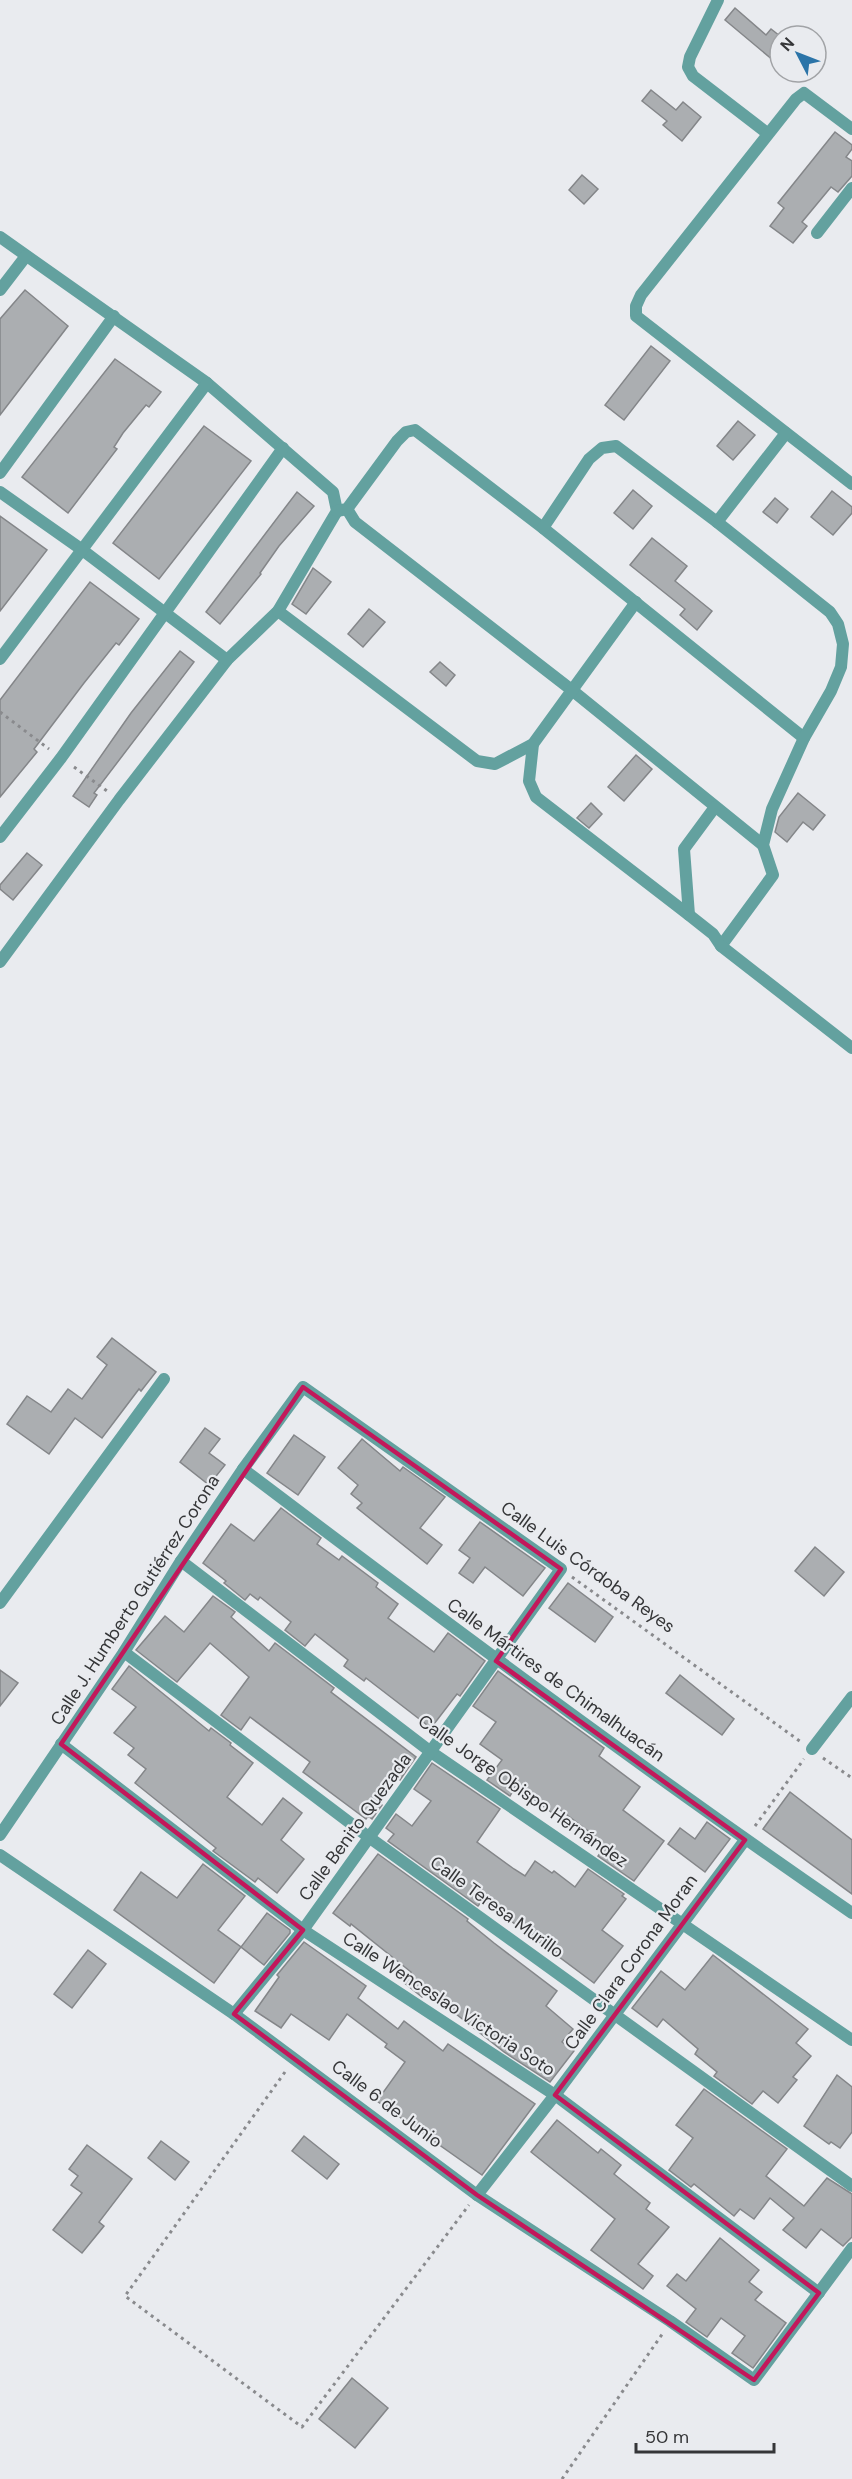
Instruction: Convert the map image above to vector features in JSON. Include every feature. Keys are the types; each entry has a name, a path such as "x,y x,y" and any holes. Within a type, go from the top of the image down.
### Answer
{"street":[{"path":"718,0 690,57 688,67 693,76 767,133"},
{"path":"852,129 804,93 796,99 641,295 636,306 636,316 852,484"},
{"path":"817,233 852,188"},
{"path":"0,237 207,383 333,492 342,510 355,522 573,691 763,845"},
{"path":"0,290 26,256"},
{"path":"0,473 114,316"},
{"path":"0,659 207,383"},
{"path":"0,962 119,800 227,660 278,611 342,510 406,432 415,430 543,528 804,738"},
{"path":"717,522 786,433"},
{"path":"543,528 589,459 602,448 616,446 717,522 830,612 838,624 843,644 841,667 831,691 804,738 772,809 763,845 772,875 721,946"},
{"path":"0,837 61,758 283,448"},
{"path":"0,492 81,549 227,660"},
{"path":"278,611 477,761 495,764 533,744 636,602"},
{"path":"533,744 529,781 536,797 713,934 721,946 852,1048"},
{"path":"689,915 684,849 715,807"},
{"path":"0,1603 164,1379"},
{"name":"Calle J. Humberto Gutiérrez Corona","path":"0,1835 124,1652 243,1469 303,1387"},
{"name":"Calle Luis Córdoba Reyes","path":"303,1387 561,1569"},
{"name":"Calle Mártires de Chimalhuacán","path":"243,1469 496,1661 745,1840 852,1913"},
{"name":"Calle Jorge Obispo Hernández","path":"182,1561 431,1752 852,2040"},
{"name":"Calle Benito Quezada","path":"234,2014 303,1930 561,1569"},
{"name":"Calle Teresa Murillo","path":"124,1652 370,1838 852,2186"},
{"path":"812,1749 852,1697"},
{"name":"Calle Wenceslao Victoria Soto","path":"61,1744 303,1930 555,2095 819,2294"},
{"name":"Calle Clara Corona Moran","path":"477,2195 555,2095 745,1840"},
{"name":"Calle 6 de Junio","path":"0,1855 234,2014 477,2195 670,2321 754,2380 819,2294"},
{"path":"819,2294 852,2248"}],"path":[{"name":"Calle Luis Córdoba Reyes","path":"561,1569 852,1778"},
{"path":"745,1840 812,1749"},
{"path":"295,2058 125,2296 302,2427 477,2195"},
{"path":"562,2479 670,2321"}],"highlighted area":[{"path":"303,1387 561,1569 496,1661 745,1840 555,2095 819,2293 754,2380 477,2195 234,2014 303,1930 61,1744"}],"building":[{"path":"735,8 766,35 768,33 768,56 725,20"},
{"path":"651,90 676,110 683,102 701,117 682,141 663,125 667,121 642,101"},
{"path":"835,132 852,145 846,157 852,161 852,176 838,192 831,187 802,222 807,226 793,243 770,226 784,208 778,203"},
{"path":"582,175 598,189 584,204 569,190"},
{"path":"25,290 68,326 0,415 0,319"},
{"path":"651,346 670,361 624,420 605,405"},
{"path":"115,359 161,392 149,407 146,405 123,433 114,447 117,449 68,513 22,477"},
{"path":"738,421 755,435 733,460 717,446"},
{"path":"204,426 251,461 159,579 113,543"},
{"path":"633,490 652,506 633,529 614,513"},
{"path":"832,491 852,507 852,513 833,535 811,517"},
{"path":"297,492 314,506 279,546 261,574 220,624 206,612"},
{"path":"775,498 788,509 777,523 763,512"},
{"path":"0,516 47,550 0,611"},
{"path":"652,538 687,566 675,581 712,611 697,630 680,615 685,609 630,565"},
{"path":"313,568 331,582 306,614 292,604"},
{"path":"90,582 139,619 119,645 116,643 84,683 34,749 37,752 0,797 0,700"},
{"path":"369,609 385,622 363,647 348,634"},
{"path":"180,651 194,662 94,793 97,795 89,807 73,796 131,713"},
{"path":"440,662 455,675 446,686 430,672"},
{"path":"636,755 652,769 624,801 608,787"},
{"path":"798,793 825,815 813,830 803,822 787,842 775,832 779,817"},
{"path":"591,803 602,814 589,828 577,818"},
{"path":"27,853 42,865 13,900 0,889 0,885"},
{"path":"112,1338 156,1372 141,1391 139,1389 102,1438 75,1418 49,1454 7,1424 27,1396 51,1412 68,1389 82,1399 107,1365 97,1357"},
{"path":"205,1428 220,1439 209,1453 225,1465 209,1485 180,1462"},
{"path":"294,1435 325,1457 298,1495 267,1473"},
{"path":"362,1439 400,1471 403,1467 445,1497 420,1528 442,1545 427,1564 357,1508 362,1503 351,1494 358,1485 338,1468"},
{"path":"281,1508 321,1538 317,1544 339,1560 342,1556 378,1583 376,1587 398,1604 388,1618 434,1652 448,1633 485,1661 460,1696 457,1694 431,1728 366,1678 364,1681 344,1666 348,1660 315,1634 305,1646 285,1630 291,1622 260,1597 258,1600 250,1594 245,1600 203,1563 231,1524 254,1541"},
{"path":"480,1522 545,1568 523,1596 485,1567 473,1583 459,1573 470,1558 459,1550"},
{"path":"815,1547 844,1572 824,1596 795,1571"},
{"path":"568,1583 613,1617 595,1642 549,1608"},
{"path":"213,1596 235,1612 231,1617 269,1651 275,1643 334,1688 331,1692 416,1757 400,1780 397,1778 379,1802 382,1805 372,1819 368,1816 366,1819 303,1772 310,1762 250,1717 241,1730 221,1715 249,1677 210,1643 177,1682 136,1650 165,1616 184,1632"},
{"path":"129,1666 209,1731 211,1728 231,1743 230,1745 253,1763 227,1797 262,1825 283,1798 302,1813 281,1840 304,1859 277,1893 258,1878 255,1882 213,1851 216,1848 135,1783 146,1769 128,1755 134,1748 114,1733 136,1707 112,1689"},
{"path":"0,1670 18,1683 0,1706"},
{"path":"498,1671 604,1748 599,1756 640,1787 623,1810 664,1841 634,1881 598,1856 604,1848 598,1844 600,1840 559,1809 555,1815 516,1786 510,1796 487,1780 502,1760 480,1744 496,1722 473,1706"},
{"path":"680,1675 734,1719 722,1735 666,1693"},
{"path":"432,1763 500,1809 477,1842 514,1869 525,1876 535,1861 552,1873 554,1871 575,1887 588,1869 624,1894 622,1896 626,1899 602,1930 623,1946 594,1983 483,1900 478,1906 388,1841 394,1834 386,1828 396,1814 412,1826 431,1801 414,1789"},
{"path":"790,1792 852,1840 852,1894 763,1829"},
{"path":"707,1822 730,1839 705,1872 668,1844 680,1828 695,1839"},
{"path":"378,1854 468,1919 467,1921 494,1943 557,1991 546,2006 573,2029 562,2042 574,2051 550,2082 504,2052 427,1991 422,1997 403,1982 411,1972 351,1924 350,1926 333,1913"},
{"path":"203,1864 245,1896 218,1930 241,1947 214,1983 114,1910 141,1872 177,1898"},
{"path":"267,1913 290,1930 290,1933 264,1965 241,1947"},
{"path":"304,1942 366,1986 358,1998 398,2029 404,2021 443,2051 448,2044 535,2104 482,2175 377,2101 405,2062 385,2047 387,2044 347,2014 329,2040 291,2014 281,2028 255,2011 279,1977 277,1975"},
{"path":"88,1950 106,1964 72,2008 54,1994"},
{"path":"713,1955 808,2029 796,2043 811,2056 793,2077 797,2080 778,2103 763,2091 752,2104 714,2076 717,2072 695,2054 698,2049 663,2019 657,2027 632,2008 661,1971 685,1990"},
{"path":"837,2075 852,2087 852,2132 840,2148 831,2142 829,2144 804,2126"},
{"path":"704,2089 787,2149 766,2176 804,2206 827,2178 852,2194 852,2237 843,2246 821,2229 806,2248 783,2230 794,2218 770,2198 754,2219 740,2209 734,2216 694,2184 691,2187 669,2170 693,2138 676,2125"},
{"path":"557,2120 598,2153 601,2149 621,2165 614,2174 650,2203 646,2209 669,2227 638,2264 653,2276 643,2289 591,2250 615,2219 531,2152"},
{"path":"304,2136 339,2164 327,2179 292,2151"},
{"path":"161,2141 189,2162 175,2180 148,2158"},
{"path":"87,2145 132,2179 99,2222 104,2226 82,2253 53,2230 82,2193 71,2185 78,2176 69,2169"},
{"path":"720,2238 759,2270 749,2282 762,2292 755,2300 786,2323 753,2368 732,2353 745,2336 721,2318 707,2337 686,2322 696,2309 667,2286 677,2274 686,2281"},
{"path":"352,2378 388,2408 355,2448 319,2419"}]}
